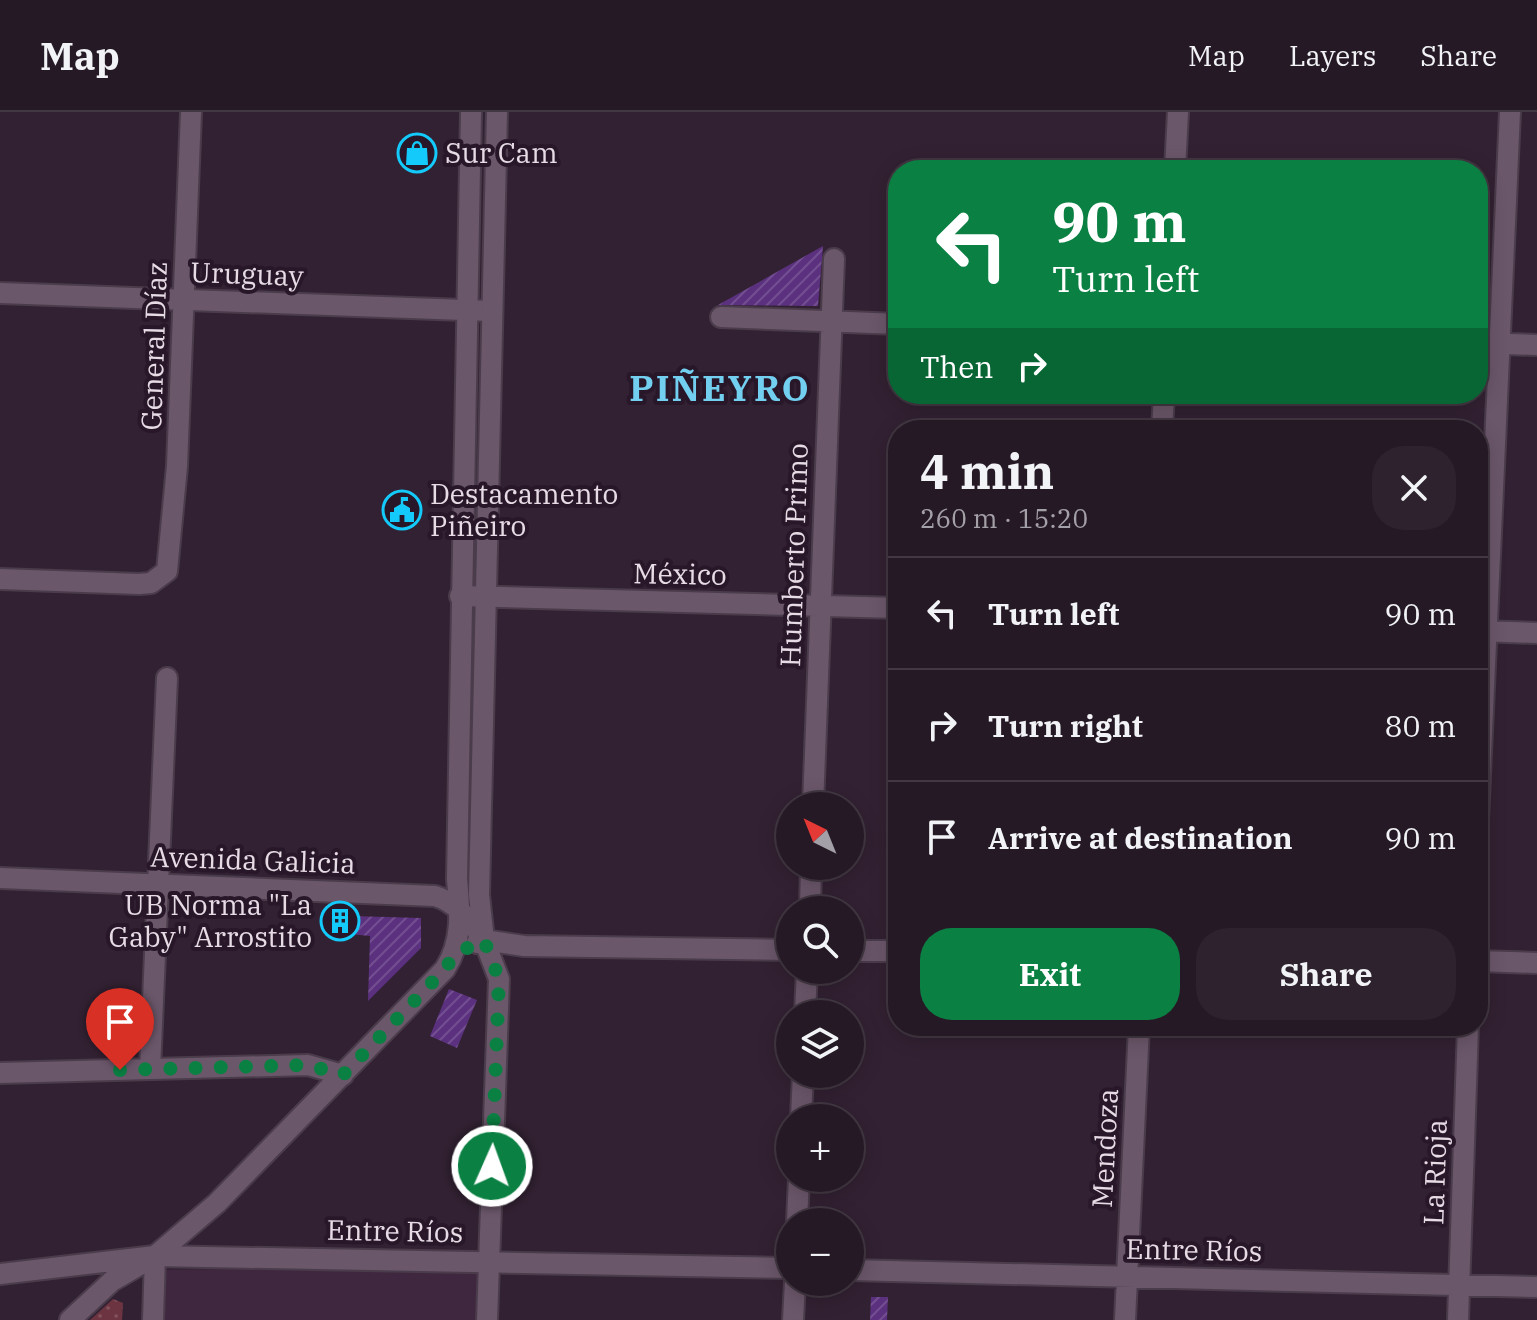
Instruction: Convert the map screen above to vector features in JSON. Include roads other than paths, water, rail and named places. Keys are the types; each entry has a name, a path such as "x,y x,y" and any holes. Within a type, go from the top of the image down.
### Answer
{"street":[{"name":"General Díaz","path":"0,579 139,584 161,578 171,559 185,300 191,112"},
{"path":"70,1320 112,1281 155,1256 217,1203 445,969 455,954 460,909 457,879 460,596 471,112"},
{"path":"487,1320 499,979 484,940 479,895 483,597 497,112"},
{"path":"1176,160 1178,112"},
{"path":"1488,535 1510,112"},
{"name":"Humberto Primo","path":"813,792 834,259"},
{"name":"Uruguay","path":"0,293 491,311"},
{"path":"721,317 888,324"},
{"path":"1488,343 1537,345"},
{"name":"México","path":"460,596 888,608"},
{"path":"1488,631 1537,633"},
{"path":"150,1069 161,884 167,678"},
{"name":"Avenida Galicia","path":"0,878 435,896 448,900 460,909"},
{"path":"460,909 484,940"},
{"path":"455,954 484,940 524,946 776,950"},
{"path":"864,951 888,951"},
{"path":"1488,961 1537,963"},
{"name":"Mendoza","path":"1125,1320 1139,1036"},
{"name":"La Rioja","path":"1458,1320 1468,1036"},
{"path":"0,1073 308,1065 343,1075"},
{"path":"153,1320 155,1256"},
{"name":"Entre Ríos","path":"0,1274 155,1256 776,1268"},
{"name":"Entre Ríos","path":"864,1270 1537,1287"},
{"path":"793,1320 794,1296"}],"place":[{"name":"Sur Cam","path":"417,153"},
{"name":"Destacamento Piñeiro","path":"402,510"},
{"name":"UB Norma \"La Gaby\" Arrostito","path":"340,921"}],"district":[{"name":"PIÑEYRO","path":"720,388"}]}
